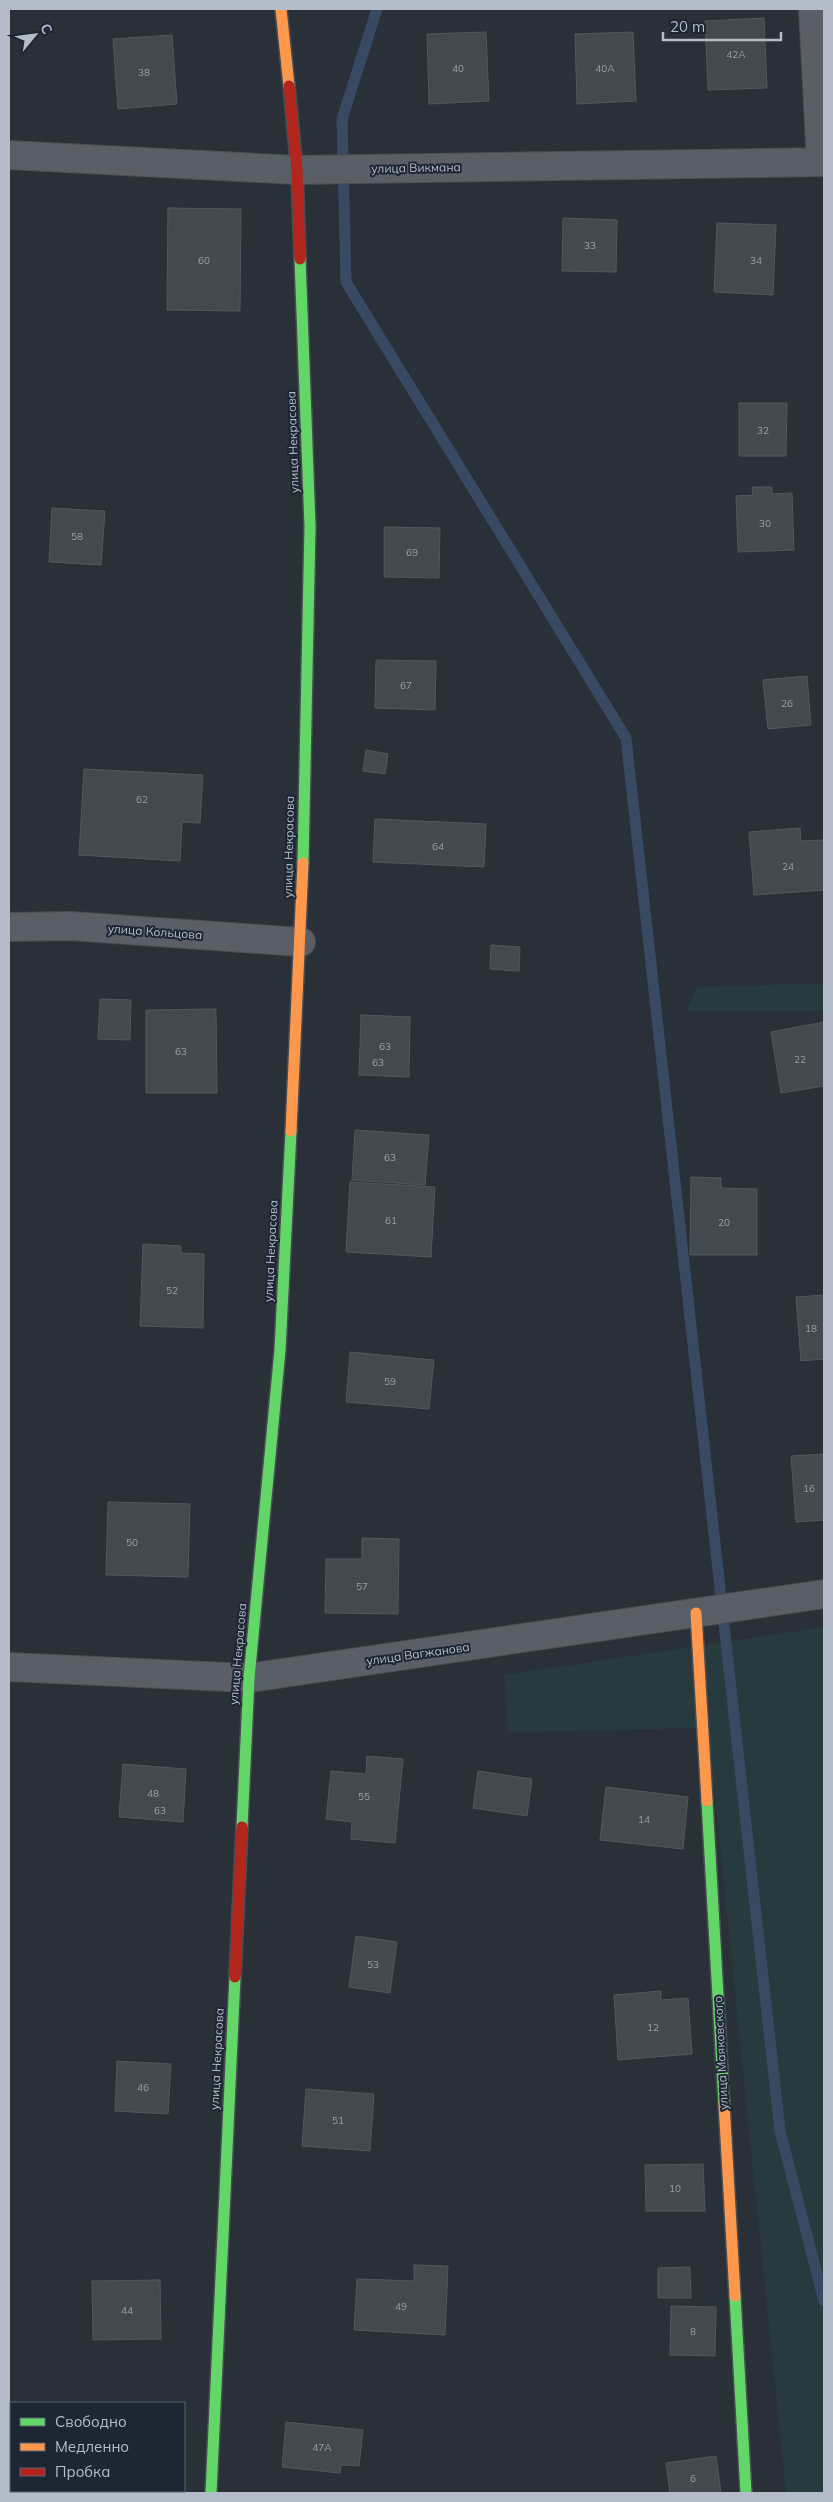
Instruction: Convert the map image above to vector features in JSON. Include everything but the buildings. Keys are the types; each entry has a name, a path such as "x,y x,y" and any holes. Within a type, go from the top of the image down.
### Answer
{"street":[{"name":"улица Некрасова","path":"211,2493 249,1678 280,1350 300,942 310,526 297,170 280,9"},
{"path":"813,9 823,162"},
{"name":"улица Викмана","path":"9,155 297,170 823,162"},
{"name":"улица Кольцова","path":"9,927 71,926 300,942"},
{"name":"улица Вагжанова","path":"9,1667 249,1678 824,1594"},
{"name":"улица Маяковского","path":"696,1613 746,2493"}],"green space":[{"path":"824,983 824,1011 686,1011 697,987"},
{"path":"824,1627 824,2493 786,2493 708,1728 508,1732 504,1675"}],"waterway":[{"path":"377,9 342,119 346,282 626,738 780,2131 824,2301"}],"traffic: fast":[{"path":"300,259 310,526 303,863"},
{"path":"242,1827 249,1678 280,1350 291,1131"},
{"path":"707,1801 724,2103"},
{"path":"211,2493 235,1977"},
{"path":"735,2296 746,2493"}],"traffic: slow":[{"path":"281,9 289,86"},
{"path":"291,1131 303,863"},
{"path":"696,1613 707,1801"},
{"path":"724,2103 735,2296"}],"traffic: jam":[{"path":"289,86 297,170 300,259"},
{"path":"235,1977 242,1827"}]}
